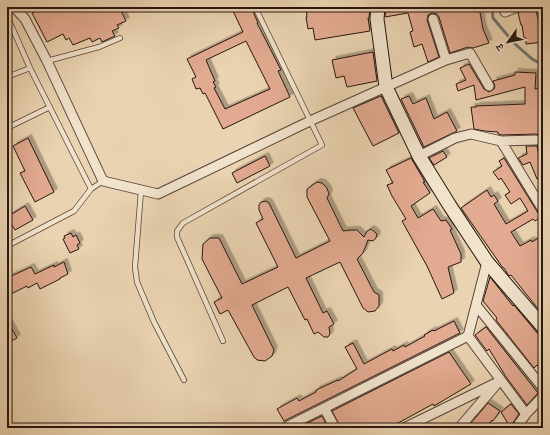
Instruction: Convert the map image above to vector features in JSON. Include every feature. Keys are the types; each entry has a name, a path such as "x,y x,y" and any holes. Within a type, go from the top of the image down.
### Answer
{"street":[{"path":"378,7 377,19 386,87 419,156 487,262 543,327"},
{"path":"505,12 517,7"},
{"path":"12,9 25,19 47,61 103,181 158,194 310,121 446,60 470,53 489,86"},
{"path":"433,19 446,60"},
{"path":"419,156 455,138 472,134 502,141 536,140"},
{"path":"502,141 543,210"},
{"path":"284,428 468,336 487,262"},
{"path":"476,305 543,388"},
{"path":"468,336 526,414"},
{"path":"407,427 500,381"},
{"path":"459,428 500,381"},
{"path":"516,428 526,414 543,396"},
{"path":"324,408 335,428"}],"lane":[{"path":"224,341 177,237 177,231 183,223 322,145 255,7"},
{"path":"7,16 30,68 91,189"},
{"path":"47,61 99,48 120,38"},
{"path":"7,77 30,68"},
{"path":"7,128 50,107"},
{"path":"7,246 74,211 91,189 103,181"},
{"path":"141,191 135,267 137,282 154,322 184,380"}],"building":[{"path":"43,7 119,7 126,21 117,25 119,28 112,31 115,36 102,42 100,38 92,42 90,38 73,45 69,38 66,40 63,34 47,42 32,13"},
{"path":"241,7 251,7 257,23 281,70 278,71 290,97 223,129 205,93 203,94 200,88 196,89 192,79 196,77 187,59 243,32 233,11","holes":["246,41 270,89 225,109 214,88 216,87 213,82 215,81 206,60"]},
{"path":"306,7 331,7 332,11 353,10 352,7 370,7 368,18 370,31 315,40 313,28 308,29"},
{"path":"386,7 479,7 483,29 489,43 473,48 468,47 450,53 439,17 437,14 432,13 428,15 427,20 439,57 428,62 422,44 414,47 410,32 413,31 408,13 385,17"},
{"path":"523,7 535,7 540,26 543,26 543,42 526,44 526,38 524,38 518,13"},
{"path":"373,52 377,81 347,87 344,76 336,78 332,60"},
{"path":"469,64 484,89 489,92 494,89 495,86 493,81 515,75 515,72 536,73 535,89 543,88 543,136 536,134 502,135 498,134 498,132 474,129 471,107 525,104 525,87 476,100 474,85 458,91 456,84 466,80 460,68"},
{"path":"381,96 399,133 373,146 353,108"},
{"path":"409,96 413,104 426,98 434,119 447,112 457,131 424,147 401,99"},
{"path":"28,138 54,192 35,202 20,173 25,171 13,146"},
{"path":"526,146 537,146 540,160 543,158 543,177 537,179 530,162 523,165 518,158 527,154"},
{"path":"443,151 447,157 434,165 429,158"},
{"path":"265,156 270,166 237,183 232,173"},
{"path":"411,158 430,193 411,206 418,218 433,209 441,221 446,220 452,229 450,230 461,254 461,262 448,267 454,293 442,299 427,266 402,221 406,219 387,185 393,183 386,170"},
{"path":"504,158 538,213 543,216 535,221 533,219 511,232 520,246 531,240 532,242 543,235 543,315 511,275 509,276 461,208 487,190 491,197 494,195 498,201 494,204 506,224 528,211 520,198 511,204 505,195 510,192 501,178 499,180 493,172 502,166 499,161"},
{"path":"317,182 322,183 327,188 329,194 327,198 343,231 357,230 364,237 367,231 371,229 377,234 373,241 368,240 363,253 357,259 374,292 379,295 379,306 375,311 368,312 363,308 340,262 306,278 323,313 327,311 334,324 329,327 330,334 328,337 324,337 318,332 314,334 288,287 252,305 274,350 272,356 265,361 257,360 228,310 220,314 214,302 222,298 202,259 203,244 210,238 219,238 242,284 278,267 256,223 263,219 259,210 259,205 261,202 266,201 269,203 296,258 330,241 307,197 307,189"},
{"path":"25,206 33,220 15,230 7,217"},
{"path":"71,233 73,237 76,235 80,243 77,245 79,249 70,253 63,239 65,238 64,236"},
{"path":"64,262 68,274 60,279 40,289 37,283 28,288 27,286 7,296 7,278 31,267 35,274"},
{"path":"490,277 538,334 543,335 543,372 537,365 534,368 483,301"},
{"path":"7,320 17,338 7,343"},
{"path":"454,321 460,333 284,421 277,409 297,398 299,401 316,392 316,390 338,381 357,369 345,347 353,343 364,364 392,349 393,351 404,345 405,347 433,330 434,331"},
{"path":"486,327 538,393 527,405 506,377 489,349 487,351 475,335"},
{"path":"449,352 471,384 434,406 433,404 389,428 341,428 332,411"},
{"path":"488,403 500,411 486,428 476,428 470,424"},
{"path":"511,404 519,414 510,427 501,412"},
{"path":"322,416 328,428 297,428"}],"waterway":[{"path":"492,7 493,18 514,43 532,59 543,65"}]}
